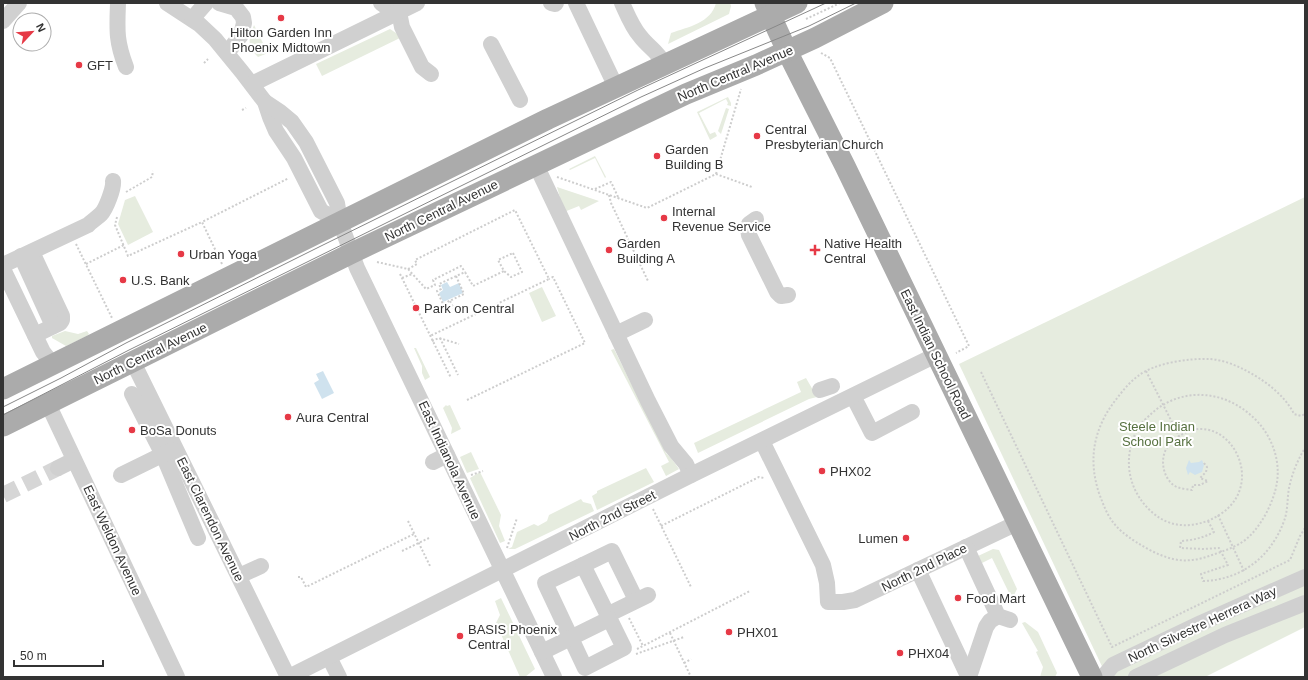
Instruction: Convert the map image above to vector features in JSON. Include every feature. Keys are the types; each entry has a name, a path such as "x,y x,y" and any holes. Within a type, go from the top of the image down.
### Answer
{"main road":[{"name":"North Central Avenue","path":"3,426 134,362 350,248 543,170 686,94 787,51 883,3"},
{"path":"3,389 548,119 614,82 664,64 771,17 802,11"},
{"name":"East Indian School Road","path":"771,17 845,166 946,354 1017,523 1092,677"}],"street":[{"path":"3,21 19,3"},
{"path":"118,3 118,44 130,65 126,36 125,13 127,3"},
{"name":"East Indianola Avenue","path":"167,3 199,24 227,53 265,102 292,122 306,142 337,203 340,222 357,268 440,458 502,570 554,677"},
{"path":"192,19 206,3"},
{"path":"219,3 236,8 243,17 244,23 242,35 227,53"},
{"path":"381,3 388,8 399,12"},
{"path":"252,84 417,3"},
{"path":"551,3 556,3"},
{"path":"576,3 614,82"},
{"path":"584,3 612,66 614,82"},
{"path":"622,3 638,34 644,42 659,54 664,64"},
{"path":"491,44 520,100"},
{"path":"543,170 616,334 654,404 666,428 675,452 686,464 691,476"},
{"path":"3,265 95,220 102,213 114,186 113,181"},
{"path":"756,219 749,224 749,235 777,292 781,296 788,295"},
{"path":"26,254 56,325 35,336"},
{"path":"3,269 35,336 47,357 50,366"},
{"path":"616,334 645,320"},
{"name":"North 2nd Street","path":"288,677 853,396 946,354"},
{"name":"East Clarendon Avenue","path":"134,362 169,451 238,576 288,677"},
{"path":"132,394 169,451 198,538"},
{"path":"853,396 872,433 912,412"},
{"name":"East Weldon Avenue","path":"48,404 178,677"},
{"name":"North 2nd Place","path":"762,441 823,565 827,577 828,602 855,600 1017,523"},
{"path":"121,475 169,451"},
{"path":"58,468 74,460"},
{"path":"966,547 1004,618 990,621 986,627 969,677"},
{"path":"542,652 571,638 608,617 642,598 612,551 544,583 571,638 585,668 629,649 608,617 583,565"},
{"path":"238,576 261,566"},
{"path":"918,570 969,677"},
{"name":"North Silvestre Herrera Way","path":"1103,677 1113,665 1201,623 1305,577"},
{"name":"North Silvestre Herrera Way","path":"1136,677 1225,636 1305,603"},
{"path":"329,657 339,677"}],"path":[{"path":"802,11 840,3"},
{"path":"819,52 830,58 969,346 946,354"},
{"path":"204,63 208,59"},
{"path":"716,174 741,88"},
{"path":"242,110 246,108"},
{"path":"543,170 594,190 647,208 716,174 752,187"},
{"path":"124,198 126,191 152,177 153,171"},
{"path":"119,211 115,224 128,256 202,222 292,176"},
{"path":"594,190 611,182 619,198"},
{"path":"610,195 611,203 648,282"},
{"path":"408,269 417,264 415,260 515,210 549,279"},
{"path":"202,222 224,270"},
{"path":"75,242 114,323"},
{"path":"86,264 124,245"},
{"path":"513,253 522,272 511,277 504,271 498,260 513,253"},
{"path":"377,262 408,269 426,289 435,285 433,280 462,266 473,286 504,271"},
{"path":"456,276 464,294 443,304 436,291 441,289 439,284 456,276 466,272"},
{"path":"400,274 451,378"},
{"path":"402,278 412,274"},
{"path":"433,339 552,277 585,343 467,400"},
{"path":"450,301 454,308"},
{"path":"433,339 440,338 458,344"},
{"path":"440,338 458,375"},
{"path":"1204,463 1207,467 1206,472 1200,478 1208,481 1200,486 1193,485 1192,490 1176,486 1172,483 1165,472 1163,454 1166,448 1179,436 1194,430 1202,429 1212,431 1227,440 1233,445 1240,457 1242,474 1237,499 1232,505 1218,515 1208,520 1187,526 1169,522 1156,516 1142,502 1133,487 1128,468 1130,446 1141,424 1162,404 1191,395 1207,395 1227,399 1244,409 1254,418 1270,439 1277,460 1277,481 1271,505 1259,524 1240,544 1200,560 1187,561 1171,559 1136,542 1120,530 1108,518 1096,484 1093,469 1094,445 1102,420 1114,402 1139,374 1154,367 1177,362 1207,359 1220,361 1235,366 1265,382 1290,406 1294,414 1301,416 1305,414"},
{"path":"445,365 451,361"},
{"path":"1146,371 1179,436"},
{"path":"982,372 1112,647 1290,560 1305,528"},
{"path":"1208,520 1214,532 1199,539 1181,541 1180,548 1219,548 1228,565 1201,574 1203,581 1213,581 1244,571 1252,566 1272,545 1278,534 1286,514 1293,470 1305,448"},
{"path":"467,476 483,471"},
{"path":"661,526 759,477 769,479"},
{"path":"652,508 691,587"},
{"path":"1218,515 1244,571"},
{"path":"506,551 517,518"},
{"path":"408,521 430,566"},
{"path":"298,578 301,577 306,587 414,534"},
{"path":"402,551 429,538"},
{"path":"684,637 674,642 628,656 629,649 669,632 750,591"},
{"path":"669,632 691,677"},
{"path":"684,663 691,659"}],"green space":[{"path":"716,3 730,3 731,6 729,14 668,44 671,33 704,20 713,10"},
{"path":"254,25 268,53 258,57 250,46"},
{"path":"390,29 402,37 322,76 316,64"},
{"path":"728,97 731,106 727,105 728,103 726,99 699,113 710,134 715,132 717,136 710,140 697,112"},
{"path":"726,108 729,109 721,134 718,131"},
{"path":"595,156 606,177 605,178 595,158 570,170 569,169"},
{"path":"557,187 599,201 581,210 579,206 564,212"},
{"path":"135,196 153,232 128,245 118,224 125,200"},
{"name":"Steele Indian School Park","path":"1305,197 1305,627 1205,677 1107,677 959,364"},
{"path":"542,287 556,316 542,322 529,293"},
{"path":"65,331 78,334 87,331 89,334 66,346 52,338 52,336"},
{"path":"414,348 416,348 430,377 425,380 422,373 422,366"},
{"path":"614,349 666,453 679,469 666,476 661,466 669,462 611,350"},
{"path":"806,378 817,397 809,399 698,453 694,443 801,392 797,382"},
{"path":"446,405 450,405 461,429 451,434 452,428 443,408"},
{"path":"471,452 479,469 467,473 460,457"},
{"path":"646,468 654,482 597,510 592,496 597,493 597,491"},
{"path":"480,472 501,515 499,526 505,541 500,543 470,478"},
{"path":"581,499 583,502 591,504 594,511 515,549 508,549 512,547 517,532 534,524 538,526 547,521 549,515"},
{"path":"993,549 999,550 1017,589 1012,599 992,558 982,563 978,556"},
{"path":"501,598 535,669 525,677 520,677 496,623 500,615 495,601"},
{"path":"1025,622 1038,632 1057,673 1055,677 1040,677 1043,667 1036,652 1038,651 1022,623"}],"water":[{"path":"447,282 450,287 459,283 463,293 443,302 439,293 443,290 441,285"},
{"path":"323,371 334,393 322,399 314,383 319,380 316,374"},
{"path":"1189,460 1191,463 1202,460 1204,465 1202,472 1195,475 1190,472 1188,475 1186,468"}],"tunnel":[{"path":"3,495 58,468"}],"tram line":[{"path":"3,407 126,343 638,90 826,3"},
{"path":"3,415 129,350 641,97 705,68 809,26 856,3"}],"place":[{"name":"Hilton Garden Inn Phoenix Midtown","path":"281,18"},
{"name":"GFT","path":"79,65"},
{"name":"Central Presbyterian Church","path":"757,136"},
{"name":"Garden Building B","path":"657,156"},
{"name":"Internal Revenue Service","path":"664,218"},
{"name":"Garden Building A","path":"609,250"},
{"name":"Native Health Central","path":"815,250"},
{"name":"Urban Yoga","path":"181,254"},
{"name":"U.S. Bank","path":"123,280"},
{"name":"Park on Central","path":"416,308"},
{"name":"Aura Central","path":"288,417"},
{"name":"BoSa Donuts","path":"132,430"},
{"name":"PHX02","path":"822,471"},
{"name":"Lumen","path":"906,538"},
{"name":"Food Mart","path":"958,598"},
{"name":"PHX01","path":"729,632"},
{"name":"BASIS Phoenix Central","path":"460,636"},
{"name":"PHX04","path":"900,653"}]}
